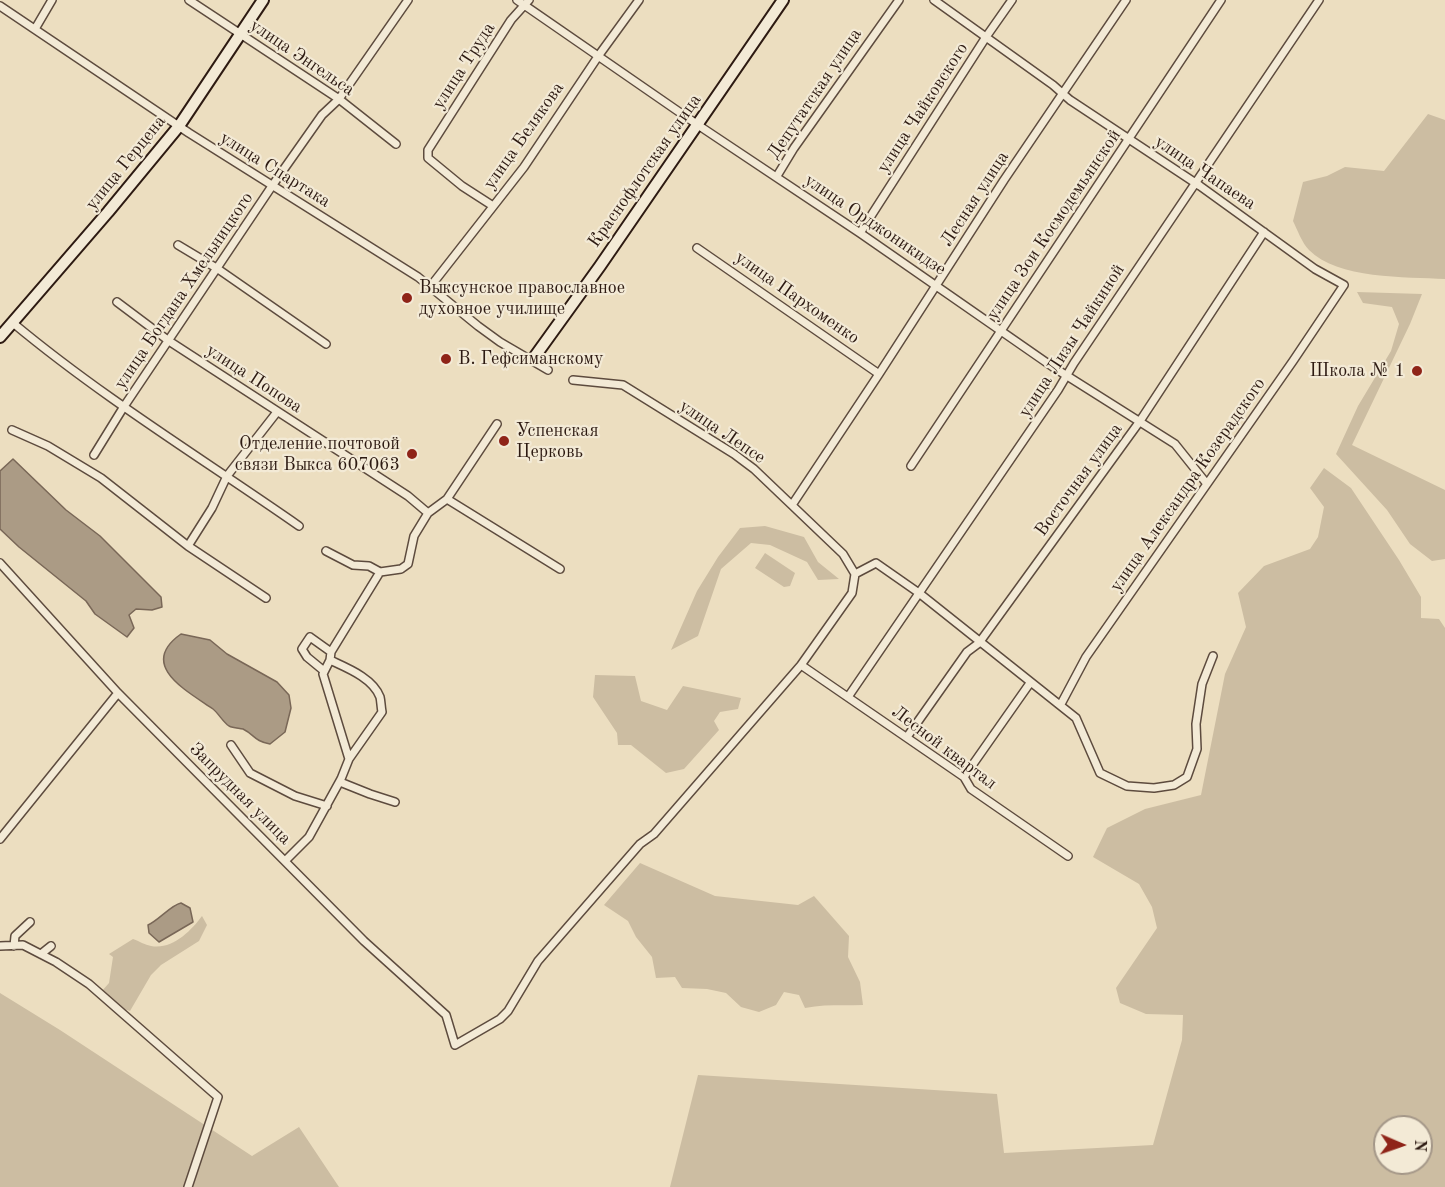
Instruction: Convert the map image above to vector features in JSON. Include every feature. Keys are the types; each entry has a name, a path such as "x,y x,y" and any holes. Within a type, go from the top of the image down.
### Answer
{"street":[{"path":"35,29 52,0"},
{"name":"улица Энгельса","path":"189,0 339,99 396,144"},
{"name":"улица Герцена","path":"0,337 179,126 263,0"},
{"name":"улица Богдана Хмельницкого","path":"94,455 272,186 322,115 339,99 408,0"},
{"name":"улица Орджоникидзе","path":"517,0 527,3 698,125 777,176 1066,375 1175,444 1207,484"},
{"name":"улица Белякова","path":"430,287 524,167 639,0"},
{"name":"Краснофлотская улица","path":"533,359 783,0"},
{"name":"Депутатская улица","path":"777,176 794,148 898,0"},
{"name":"улица Чапаева","path":"934,0 1129,141 1195,183 1315,269 1344,285"},
{"name":"улица Чайковского","path":"860,233 1012,0"},
{"name":"Лесная улица","path":"792,505 1126,0"},
{"name":"улица Зои Космодемьянской","path":"910,466 1221,0"},
{"name":"улица Лизы Чайкиной","path":"848,697 1058,390 1319,0"},
{"name":"улица Труда","path":"493,206 462,186 428,158 428,150 511,20 527,3"},
{"name":"улица Спартака","path":"0,6 179,126 430,287 485,332 533,359"},
{"name":"Восточная улица","path":"907,737 967,652 979,643 1140,421 1264,232"},
{"path":"178,245 218,269 326,344"},
{"name":"улица Пархоменко","path":"697,248 879,374"},
{"name":"улица Александра Козерадского","path":"1061,704 1086,657 1344,285"},
{"name":"улица Попова","path":"117,302 169,341 408,496 428,513"},
{"path":"13,322 48,352 123,408 299,526"},
{"path":"533,359 548,370"},
{"name":"улица Лепсе","path":"573,380 623,385 734,454 754,469 843,554 855,574"},
{"path":"189,546 212,508 227,476 277,412"},
{"path":"326,551 354,565 369,566 380,572 401,569 408,564 414,536 428,513 447,499 497,424"},
{"path":"12,430 48,446 101,478 189,546 266,598"},
{"path":"447,499 560,569"},
{"name":"Запрудная улица","path":"0,563 118,693 364,941 446,1015 455,1045 500,1019 508,1011 538,961 640,844 654,834 801,665"},
{"path":"801,665 852,593 855,574 876,563 919,593 1076,718 1100,773 1127,786 1154,788 1174,784 1188,777 1197,749 1196,724 1202,684 1213,656"},
{"path":"349,759 323,674 330,656 380,572"},
{"path":"286,860 309,837 340,782 349,759 382,712 380,696 367,681 330,656 310,637 302,649 307,657 324,671"},
{"name":"Лесной квартал","path":"801,665 964,777 971,789 1068,856"},
{"path":"964,777 1030,683"},
{"path":"0,839 118,693"},
{"path":"231,745 249,773 295,796 327,806"},
{"path":"340,782 370,795 395,802"},
{"path":"15,946 15,936 30,922"},
{"path":"0,946 23,945 89,984 218,1097 188,1187"},
{"path":"41,954 51,946"}],"shaded area":[{"path":"1428,114 1445,120 1445,279 1392,277 1354,271 1321,259 1309,250 1293,221 1303,182 1327,176 1345,167 1384,171"},
{"path":"1357,292 1422,294 1352,445 1445,490 1445,559 1432,561 1410,544 1387,510 1336,454 1358,406 1391,351 1399,324 1392,307 1363,303"},
{"path":"13,459 66,510 100,536 161,597 162,607 152,610 136,609 129,615 134,628 127,637 95,614 86,601 0,529 0,471"},
{"path":"1324,468 1351,488 1399,560 1421,597 1421,618 1439,619 1445,628 1445,1187 670,1187 698,1075 997,1094 1004,1153 1153,1145 1182,1040 1183,1015 1146,1014 1120,1003 1116,988 1157,928 1152,907 1139,884 1093,857 1107,828 1145,809 1201,795 1225,674 1246,627 1238,593 1264,566 1310,549 1318,537 1324,507 1310,488"},
{"path":"765,526 804,537 818,562 839,579 818,580 807,562 770,545 751,543 721,569 698,636 671,650 697,591 718,557 740,528"},
{"path":"765,553 795,573 790,586 784,587 755,568"},
{"path":"181,634 210,640 227,654 277,682 289,695 291,708 285,732 270,744 261,741 243,729 229,726 213,709 180,686 165,667 164,656 169,645"},
{"path":"595,675 635,676 641,701 667,710 683,686 741,698 738,709 720,712 714,721 719,730 684,769 666,773 631,745 618,745 617,733 593,697"},
{"path":"640,863 715,896 798,905 814,896 849,936 848,957 860,982 863,1005 805,1008 799,995 784,992 776,1005 759,1012 741,1007 726,993 707,989 682,988 675,977 656,978 652,957 636,937 628,921 604,905"},
{"path":"181,903 190,908 193,922 159,942 149,933 148,925"},
{"path":"202,916 207,925 199,941 161,965 151,975 130,1011 121,1008 102,991 109,983 113,957 109,954 133,939 151,946 166,945 187,933"},
{"path":"0,993 252,1156 299,1127 339,1187 0,1187"}],"place":[{"name":"Выксунское православное духовное училище","path":"407,298"},
{"name":"В. Гефсиманскому","path":"446,359"},
{"name":"Школа № 1","path":"1417,371"},
{"name":"Успенская Церковь","path":"504,441"},
{"name":"Отделение почтовой связи Выкса 607063","path":"412,454"}]}
